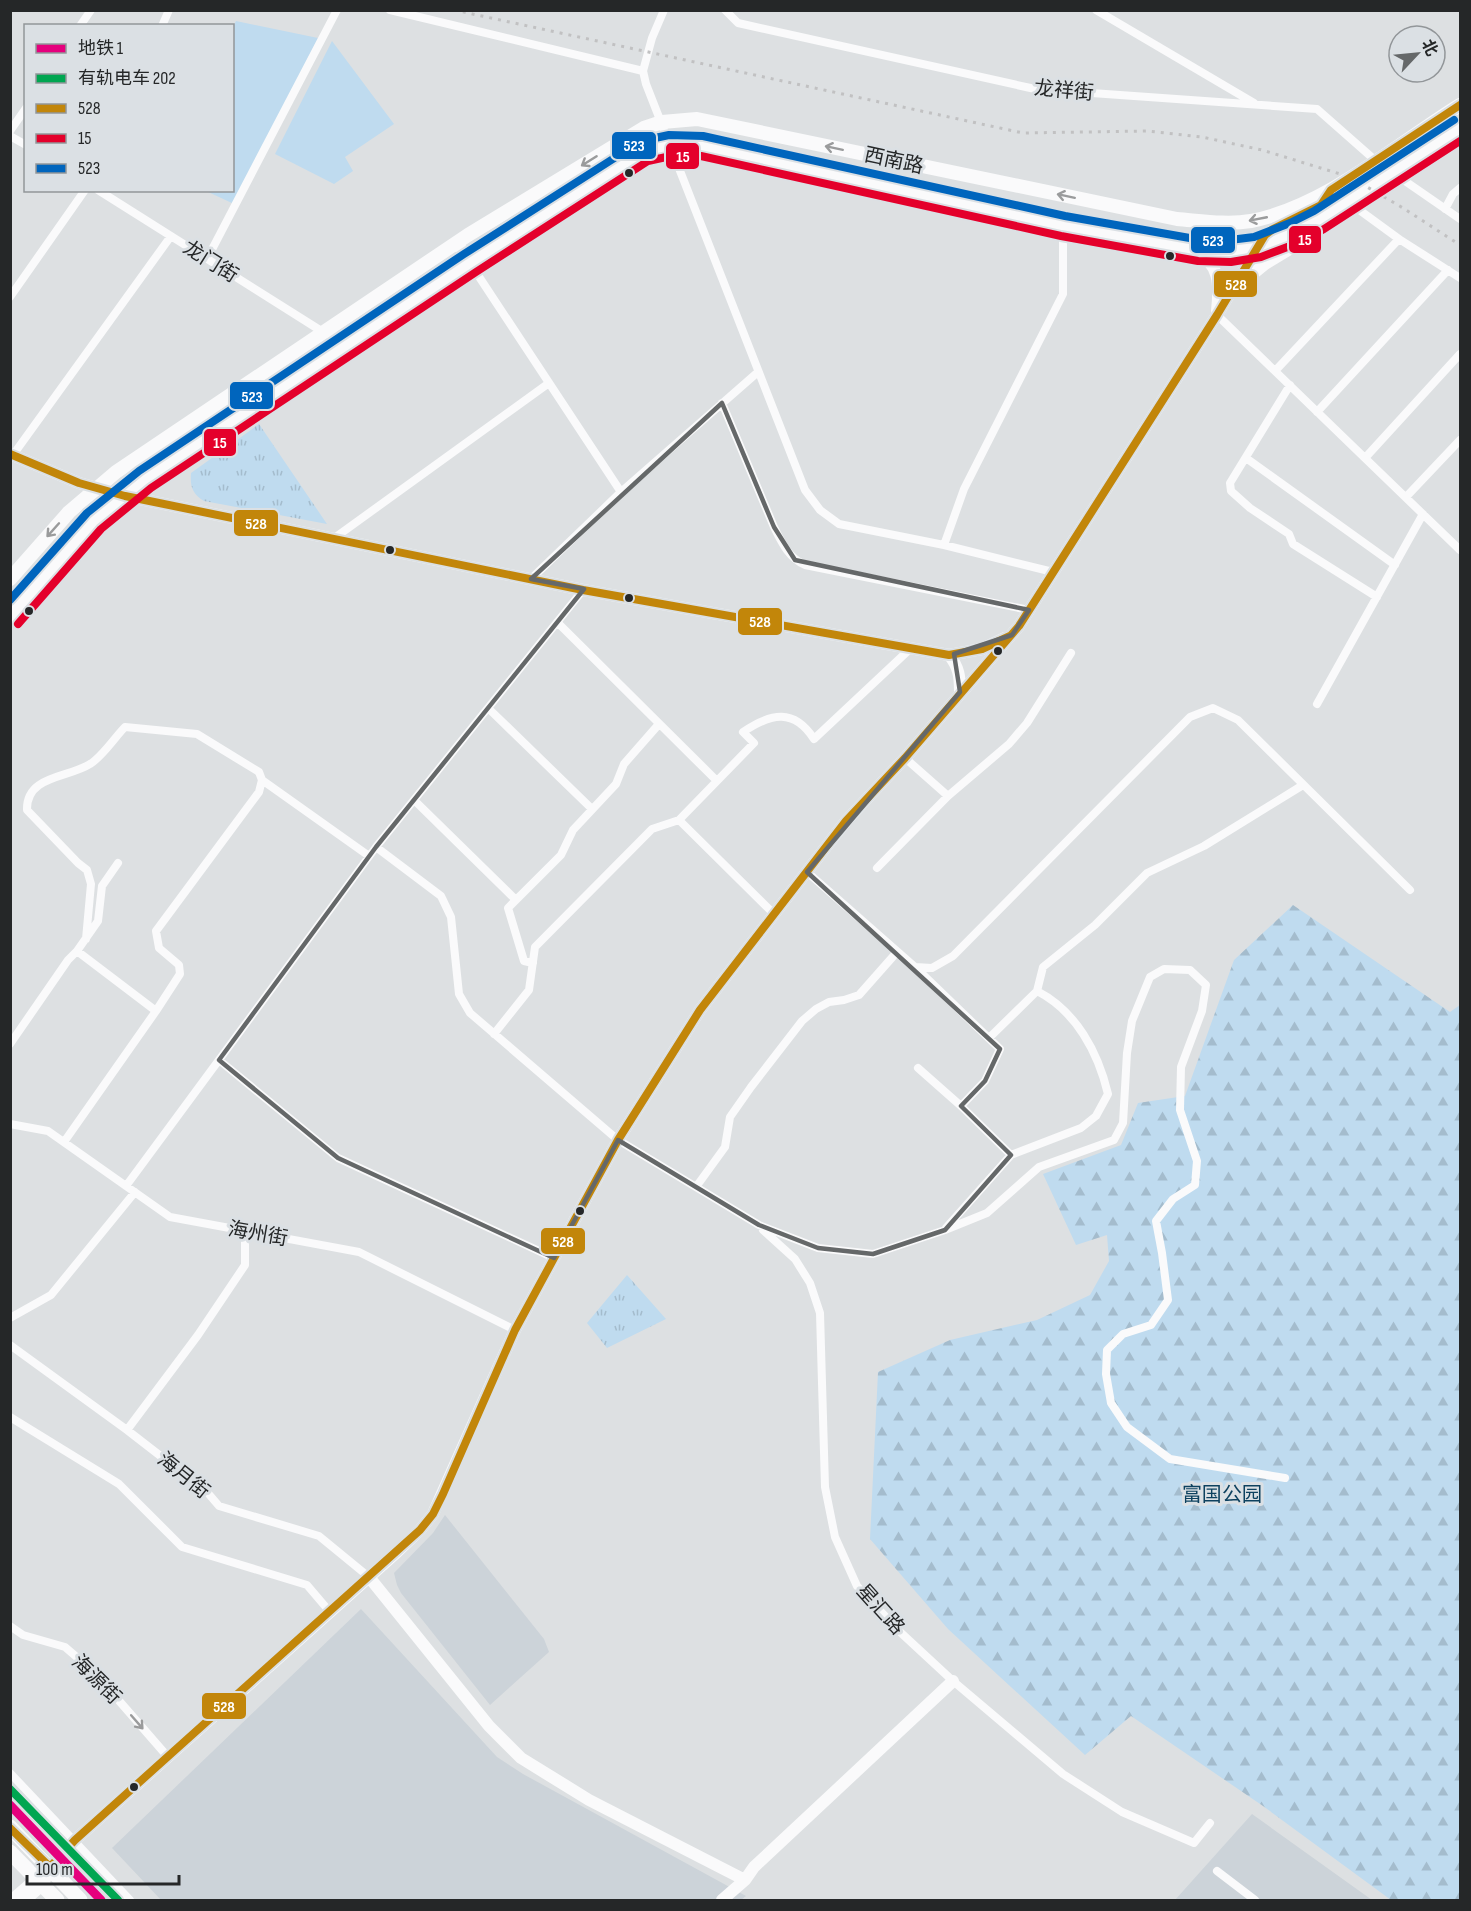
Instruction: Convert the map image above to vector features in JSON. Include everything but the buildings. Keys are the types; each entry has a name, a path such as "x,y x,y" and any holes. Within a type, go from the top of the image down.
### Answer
{"highway":[{"path":"10,1827 80,1900"},
{"path":"10,1852 57,1900"}],"main road":[{"name":"西南路","path":"10,579 69,512 126,465 457,243 644,128 662,122 697,119 1178,219 1226,222 1269,217 1331,190 1461,105"},
{"path":"10,616 87,528 125,496 470,263 644,151 670,145 702,146 1063,226 1213,252 1257,247 1294,233 1319,220 1461,129"}],"street":[{"path":"81,24 91,10"},
{"path":"163,24 169,10"},
{"path":"207,259 337,10"},
{"path":"390,10 643,71"},
{"path":"664,10 652,38 643,71 805,490 820,510 839,524 944,545 1053,572"},
{"name":"龙祥街","path":"725,10 738,23 1035,89 1317,109 1376,161 1461,219"},
{"path":"1096,10 1257,105"},
{"path":"10,131 24,111"},
{"path":"10,136 24,144"},
{"path":"1445,208 1453,194 1461,188"},
{"path":"25,1900 50,1867 78,1844 168,1757 420,1530 433,1514 515,1330 618,1140 700,1010 846,820 905,758 960,692 1012,635 1217,315 1265,235 1321,205 1331,190"},
{"path":"10,297 84,192"},
{"name":"龙门街","path":"101,192 326,331"},
{"path":"1231,292 1265,264 1323,229 1347,201 1399,239 1461,278"},
{"path":"944,545 964,489 1063,294 1063,226"},
{"path":"171,236 12,455 95,489 125,496 583,590 949,656 982,649 1012,635"},
{"path":"1275,371 1399,239"},
{"path":"457,243 621,492"},
{"path":"1194,250 1206,256 1213,264 1219,298 1217,315"},
{"path":"1317,412 1448,270"},
{"path":"1217,315 1461,550"},
{"path":"326,331 342,349"},
{"path":"1365,458 1461,354"},
{"path":"531,579 621,492 758,372"},
{"path":"333,540 549,383"},
{"path":"1290,385 1230,483 1231,491 1250,508 1289,534 1293,544 1377,597"},
{"path":"722,404 783,547 795,560 804,565 1029,610"},
{"path":"1406,497 1461,440"},
{"path":"1246,458 1395,565"},
{"path":"1317,704 1423,514"},
{"path":"126,1186 369,856 583,590"},
{"path":"558,622 717,781"},
{"path":"494,1034 529,990 535,947 652,829 679,820 754,743 743,732 758,722 785,717 798,720 805,725 814,739 911,648"},
{"path":"877,868 948,796 1009,744 1027,723 1071,653"},
{"path":"949,656 957,664 960,675 960,692"},
{"path":"488,708 592,809"},
{"path":"915,967 932,968 953,956 1190,717 1214,708 1238,720 1410,890"},
{"path":"533,963 524,961 508,908 561,855 573,830 616,784 624,764 659,724"},
{"path":"86,939 91,884 87,870 27,810 27,804 33,792 43,782 90,764 125,727 197,734 258,772 262,780 369,856"},
{"path":"905,758 948,796"},
{"path":"64,1142 180,974 179,965 159,948 156,931 259,792 262,780"},
{"path":"989,1038 1037,991 1043,967 1095,925 1147,873 1204,846 1303,785"},
{"path":"414,800 516,900"},
{"path":"679,820 774,914"},
{"path":"376,847 441,896 451,917 459,994 470,1013 618,1140 759,1225 818,1248 873,1254 945,1230 987,1213 1039,1167 1114,1140 1123,1123 1127,1053 1132,1021 1150,977 1164,969 1191,970 1206,985 1202,1011 1181,1067 1180,1110 1197,1161 1195,1185 1173,1199 1156,1221 1167,1300 1151,1325 1123,1334 1107,1350 1106,1374 1112,1403 1127,1427 1170,1459 1285,1478"},
{"path":"10,1044 98,921 102,886 118,863"},
{"path":"807,872 915,967 1000,1049 985,1081 961,1106"},
{"path":"77,951 156,1011"},
{"path":"696,1187 725,1147 730,1117 802,1021 829,1002 859,995 897,952"},
{"path":"945,1230 1011,1155 1081,1128 1096,1116 1108,1094 1102,1069 1077,1023 1052,998 1037,991"},
{"path":"219,1060 338,1158 554,1258"},
{"path":"918,1068 1011,1155"},
{"name":"海州街","path":"10,1124 48,1131 170,1217 359,1252 515,1330"},
{"path":"10,1318 51,1296 135,1192"},
{"name":"星汇路","path":"759,1225 795,1259 810,1283 820,1314 825,1487 835,1537 857,1586 899,1631 953,1681 1063,1774 1122,1812 1194,1844 1210,1823"},
{"path":"127,1430 198,1335 245,1264 245,1233"},
{"name":"海月街","path":"10,1345 127,1430 207,1492 219,1506 320,1536 369,1577"},
{"path":"10,1417 119,1484 182,1547 307,1585 330,1612"},
{"path":"369,1577 489,1726 521,1758 589,1800 745,1880"},
{"name":"海源街","path":"10,1626 23,1635 65,1647 94,1672 168,1757"},
{"path":"722,1900 745,1880 754,1867 953,1681"},
{"path":"10,1773 130,1900"},
{"path":"1217,1871 1255,1900"},
{"path":"12,1900 39,1882"}],"highlighted area":[{"path":"722,403 774,527 795,560 1029,610 1012,635 954,654 960,692 807,872 1000,1049 985,1081 961,1106 1011,1155 945,1230 873,1254 818,1248 759,1225 618,1140 554,1258 338,1158 219,1060 376,847 584,589 531,579"}],"shaded area":[{"path":"445,1515 544,1639 549,1652 490,1705 401,1593 394,1573 433,1533"},
{"path":"361,1609 497,1757 523,1774 746,1896 741,1900 161,1900 112,1848"},
{"path":"1252,1814 1372,1900 1175,1900"}],"green space":[{"path":"236,21 318,38 234,204 208,192 234,192 234,25"},
{"path":"332,41 394,124 345,157 353,171 334,184 275,154"},
{"path":"259,424 327,524 204,501 194,492 191,473"},
{"name":"富国公园","path":"1293,905 1450,1012 1460,1005 1460,1900 1391,1900 1263,1806 1131,1716 1085,1755 948,1629 870,1539 878,1372 950,1340 1037,1320 1090,1295 1109,1261 1107,1235 1076,1245 1043,1174 1121,1145 1138,1103 1185,1096 1234,960"},
{"path":"627,1275 666,1319 607,1348 587,1323"}],"railway":[{"path":"454,10 1023,133 1147,131 1202,137 1262,150 1350,177 1460,245"}],"metro line":[{"name":"1","path":"10,1805 101,1900"}],"tram line":[{"name":"202","path":"10,1789 118,1900"}],"transit line":[{"name":"528","path":"10,1828 50,1867 75,1840 420,1530 433,1514 443,1494 515,1330 618,1140 700,1010 846,821 905,758 1019,626 1217,315 1265,235 1321,205 1331,190 1460,105"},
{"name":"523","path":"10,600 87,513 139,471 464,254 641,141 669,135 703,136 1065,216 1201,240 1230,240 1254,237 1314,211 1454,120"},
{"name":"15","path":"18,624 101,529 151,488 476,272 648,161 671,156 701,156 1061,236 1198,261 1231,262 1261,257 1298,243 1324,229 1460,141"},
{"name":"528","path":"10,454 79,483 125,496 583,590 949,655 982,649 1010,636"}]}
